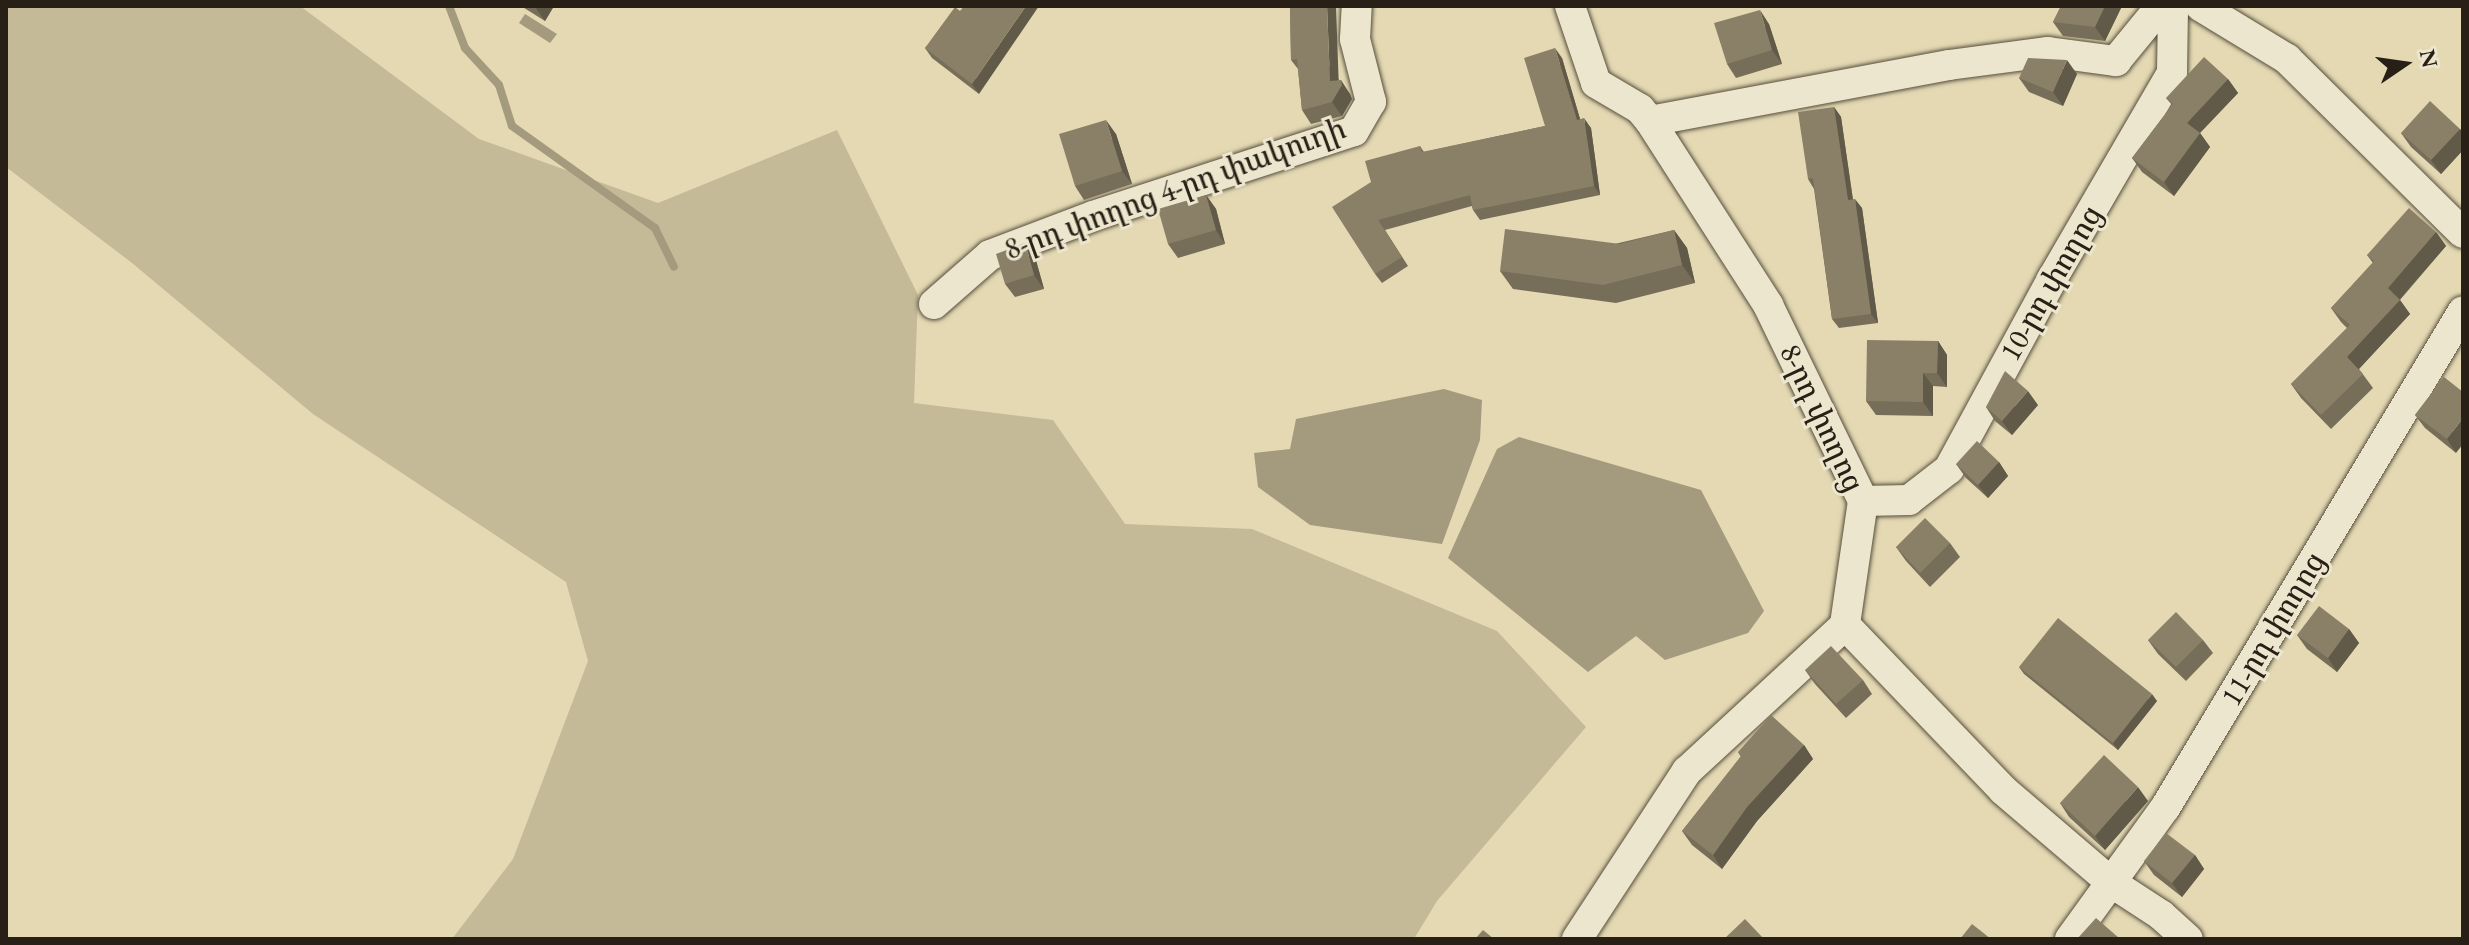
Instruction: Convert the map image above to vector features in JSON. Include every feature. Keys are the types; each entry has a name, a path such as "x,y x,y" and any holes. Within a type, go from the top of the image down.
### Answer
{"street":[{"name":"8-րդ փողոց 4-րդ փակուղի","path":"934,304 990,255 1093,216 1354,131 1371,102 1355,39 1357,6"},
{"name":"8-րդ փողոց","path":"1570,6 1596,83 1640,109 1650,121 1768,305 1863,501 1845,625"},
{"path":"1650,121 1918,71 2034,53 2116,61 2161,6"},
{"name":"10-րդ փողոց","path":"1863,501 1909,500 1949,469 2022,332 2172,73 2173,6"},
{"path":"2200,6 2287,59 2460,222"},
{"name":"11-րդ փողոց","path":"2070,939 2165,808 2463,311"},
{"path":"1577,939 1687,771 1845,625 2003,790 2112,883 2161,915 2188,939"}],"shaded area":[{"path":"6,6 300,6 479,139 658,203 837,130 918,295 914,403 1053,420 1125,524 1252,529 1497,631 1586,727 1437,901 1414,939 452,939 513,859 588,661 566,582 313,414 132,263 6,167"},
{"path":"525,14 557,34 550,43 519,23"},
{"path":"1444,389 1482,400 1480,440 1442,544 1310,525 1258,487 1254,453 1290,449 1296,419"},
{"path":"1519,437 1701,490 1764,611 1748,633 1665,660 1636,636 1588,672 1448,558 1497,449"}],"building":[{"path":"964,6 1026,6 972,84 925,48 955,7 960,11"},
{"path":"1290,6 1327,6 1330,81 1341,80 1342,85 1332,102 1302,110 1297,59 1291,60"},
{"path":"2061,6 2105,6 2095,27 2053,22"},
{"path":"1760,10 1772,50 1727,64 1714,23"},
{"path":"1555,48 1577,120 1584,118 1594,186 1473,210 1470,195 1378,220 1402,257 1375,274 1332,207 1371,182 1365,161 1420,146 1422,152 1545,126 1524,58"},
{"path":"2204,57 2228,79 2187,123 2200,133 2164,182 2132,158 2173,104 2166,98"},
{"path":"2028,58 2067,60 2053,92 2019,78"},
{"path":"2430,101 2460,129 2431,160 2401,133"},
{"path":"1834,107 1848,200 1855,199 1871,314 1832,319 1813,178 1808,179 1798,112"},
{"path":"1106,120 1122,171 1075,186 1059,134"},
{"path":"1206,195 1216,230 1168,244 1158,209"},
{"path":"2409,208 2436,232 2388,288 2400,300 2347,357 2363,374 2321,415 2291,384 2350,325 2331,308 2374,261 2367,255"},
{"path":"1505,229 1620,244 1674,230 1682,265 1603,285 1500,271"},
{"path":"1025,243 1034,275 1005,284 996,254"},
{"path":"1867,340 1938,341 1937,373 1923,373 1923,402 1866,401"},
{"path":"2005,371 2028,391 2002,421 1986,407"},
{"path":"2444,377 2463,392 2463,418 2447,439 2415,415"},
{"path":"1977,441 1999,462 1978,485 1956,464"},
{"path":"1925,518 1950,543 1920,573 1896,547"},
{"path":"2319,606 2349,629 2328,658 2297,635"},
{"path":"2176,612 2203,640 2176,667 2148,640"},
{"path":"2058,618 2152,694 2113,743 2019,667"},
{"path":"1831,646 1863,680 1836,704 1805,670"},
{"path":"1771,715 1804,745 1747,807 1713,855 1682,831 1741,756 1738,752"},
{"path":"2104,755 2138,787 2095,836 2060,803"},
{"path":"2166,833 2195,855 2172,883 2144,861"},
{"path":"2096,918 2119,938 2119,939 2077,939"},
{"path":"1745,919 1764,939 1724,939"},
{"path":"1972,924 1991,939 1960,939"},
{"path":"1483,930 1494,939 1475,939"}],"waterway":[{"path":"449,6 465,48 499,85 512,126 655,228 674,267"}]}
